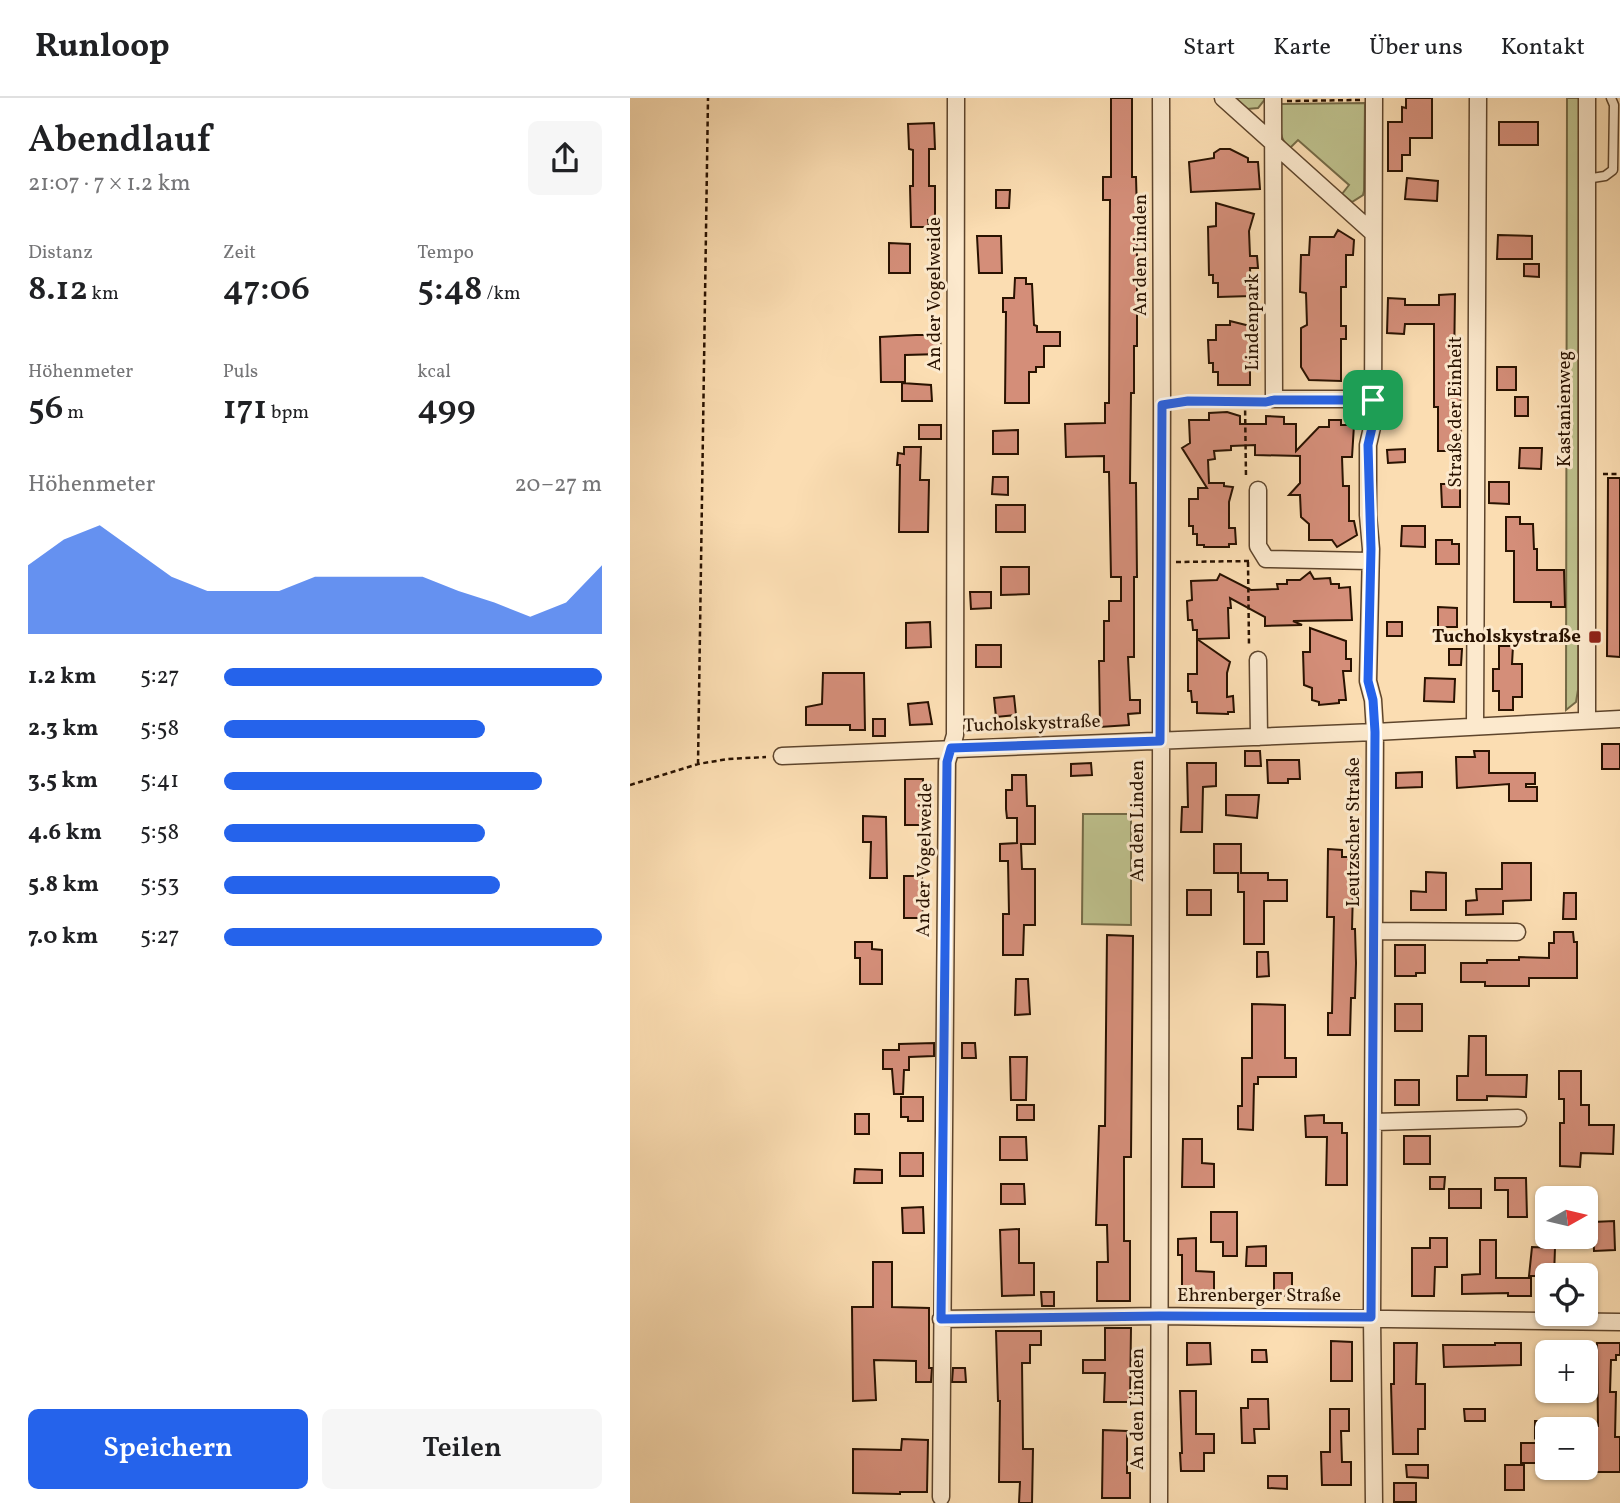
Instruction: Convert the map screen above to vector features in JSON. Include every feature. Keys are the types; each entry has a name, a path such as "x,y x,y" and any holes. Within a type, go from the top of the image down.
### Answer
{"street":[{"name":"An der Vogelweide","path":"941,1497 947,762 955,735 956,98"},
{"name":"An den Linden","path":"1158,1503 1161,98"},
{"path":"1223,98 1373,232"},
{"name":"Straße der Einheit","path":"1475,726 1478,98"},
{"name":"Kastanienweg","path":"1587,98 1587,720"},
{"name":"Lindenpark","path":"1273,99 1274,400"},
{"path":"1374,99 1373,423 1368,445 1371,549 1368,681 1373,700 1375,732"},
{"path":"1274,400 1373,400"},
{"path":"1258,490 1258,546 1255,559 1369,561"},
{"path":"1258,660 1259,737"},
{"name":"Tucholskystraße","path":"782,756 1375,732 1620,719"},
{"name":"Leutzscher Straße","path":"1374,1503 1371,1317 1375,732"},
{"name":"Leutzscher Straße","path":"1374,932 1517,932"},
{"path":"1374,1122 1518,1118"},
{"name":"Ehrenberger Straße","path":"941,1319 1159,1316 1620,1322"}],"lane":[{"path":"1586,178 1605,176 1613,170 1614,105 1611,98"}],"path":[{"path":"698,764 708,98"},
{"path":"1273,99 1374,99"},
{"path":"1162,405 1188,401 1274,400"},
{"path":"1245,401 1245,477 1258,490"},
{"path":"1161,562 1255,559 1249,649 1258,660"},
{"path":"630,785 698,764 728,758 782,756"}],"green space":[{"path":"1235,98 1266,98 1258,108 1247,109"},
{"path":"1567,98 1579,98 1578,690 1576,702 1566,710"},
{"path":"1365,103 1364,191 1363,195 1352,202 1342,194 1349,185 1298,140 1290,148 1286,144 1280,128 1281,104"},
{"path":"1083,814 1131,814 1131,925 1082,924"}],"building":[{"path":"1111,98 1132,98 1132,177 1136,177 1137,346 1134,346 1134,393 1131,393 1130,483 1136,483 1137,577 1134,577 1134,657 1128,657 1130,700 1140,700 1140,713 1128,714 1129,725 1100,727 1099,661 1104,661 1104,621 1109,621 1109,601 1121,601 1121,577 1111,577 1109,472 1104,472 1104,456 1066,457 1065,424 1105,423 1105,403 1109,403 1110,200 1103,200 1103,177 1111,177"},
{"path":"1406,98 1432,98 1432,138 1410,138 1410,155 1402,155 1402,171 1388,171 1388,122 1402,122 1402,107 1406,108"},
{"path":"1499,122 1538,122 1538,145 1499,145"},
{"path":"934,123 935,149 929,149 929,186 935,186 935,220 928,220 929,227 911,227 913,150 909,149 908,124"},
{"path":"1220,149 1230,149 1248,158 1248,162 1258,162 1260,189 1191,192 1189,162 1214,158 1214,153"},
{"path":"1407,178 1438,181 1437,201 1405,199"},
{"path":"996,190 1010,190 1009,208 996,208"},
{"path":"1216,203 1254,214 1249,231 1250,256 1257,256 1258,268 1250,268 1251,296 1218,297 1218,283 1213,283 1213,275 1209,275 1208,227 1216,226"},
{"path":"1338,230 1354,240 1353,255 1346,255 1346,287 1341,287 1341,326 1346,326 1346,339 1341,339 1341,381 1309,380 1301,367 1301,328 1307,325 1306,293 1300,292 1301,255 1309,255 1310,237 1334,237"},
{"path":"1498,235 1532,236 1532,259 1497,259"},
{"path":"977,236 1001,236 1002,273 979,273"},
{"path":"889,243 910,244 910,273 889,273"},
{"path":"1524,264 1539,264 1539,277 1524,276"},
{"path":"1015,278 1026,278 1026,284 1032,284 1034,325 1037,326 1037,332 1060,332 1060,346 1044,346 1044,367 1036,367 1036,372 1029,372 1029,403 1005,403 1006,312 1003,312 1003,298 1014,298"},
{"path":"1455,294 1454,368 1460,368 1461,451 1438,451 1438,407 1434,407 1434,324 1405,324 1404,334 1387,333 1388,298 1405,299 1405,305 1439,305 1439,295"},
{"path":"1230,321 1254,327 1249,345 1257,345 1257,357 1250,357 1250,385 1218,385 1218,372 1213,372 1213,363 1209,363 1208,340 1216,340 1216,325 1230,325"},
{"path":"940,335 941,354 905,355 905,382 881,382 880,337"},
{"path":"1497,367 1516,367 1516,390 1497,390"},
{"path":"902,383 931,385 932,401 902,401"},
{"path":"1515,397 1528,397 1528,416 1515,416"},
{"path":"1227,412 1240,416 1240,424 1266,424 1266,416 1284,417 1284,424 1296,424 1296,451 1319,427 1329,427 1329,420 1341,420 1341,425 1354,425 1352,457 1342,457 1343,486 1349,486 1349,521 1354,521 1357,535 1337,547 1332,540 1309,540 1309,524 1301,517 1300,495 1289,495 1300,483 1300,456 1255,455 1255,445 1231,446 1231,450 1214,451 1215,459 1208,460 1209,483 1224,483 1224,486 1233,487 1229,502 1229,528 1235,528 1236,544 1229,544 1229,547 1197,545 1197,534 1193,534 1193,526 1189,526 1189,499 1198,499 1198,488 1207,488 1182,448 1190,443 1189,420 1209,420 1209,413"},
{"path":"919,425 941,425 941,439 919,439"},
{"path":"1018,430 1018,454 993,454 993,431"},
{"path":"904,447 921,447 920,480 929,480 928,532 899,532 900,465 897,465 898,453 904,454"},
{"path":"1520,448 1542,448 1541,469 1519,468"},
{"path":"1405,449 1405,462 1388,463 1387,450"},
{"path":"993,477 1008,477 1008,495 992,494"},
{"path":"1608,478 1620,478 1620,657 1607,656"},
{"path":"1489,482 1509,482 1509,504 1489,503"},
{"path":"1441,484 1460,484 1460,507 1442,507"},
{"path":"996,505 1025,505 1025,532 996,532"},
{"path":"1506,517 1520,517 1520,524 1533,524 1537,570 1564,570 1565,607 1551,607 1551,602 1514,602 1514,551 1506,551"},
{"path":"1402,526 1425,526 1425,547 1401,546"},
{"path":"1436,540 1452,540 1452,544 1459,544 1459,564 1436,564"},
{"path":"1001,567 1029,567 1029,594 1001,595"},
{"path":"1310,572 1314,579 1330,578 1331,584 1339,584 1339,588 1350,587 1352,620 1293,621 1302,625 1265,626 1265,617 1230,598 1229,638 1197,639 1197,630 1193,630 1192,620 1188,620 1187,601 1192,600 1191,581 1217,580 1220,574 1251,590 1278,589 1277,584 1287,584 1287,580 1300,580"},
{"path":"970,592 991,592 991,608 971,609"},
{"path":"1438,607 1457,608 1457,627 1438,627"},
{"path":"930,622 931,647 906,648 906,623"},
{"path":"1387,622 1402,622 1402,636 1387,636"},
{"path":"1310,628 1346,641 1346,659 1351,659 1351,671 1343,671 1346,700 1319,705 1319,702 1312,700 1312,688 1304,685 1303,652 1310,652"},
{"path":"1197,639 1230,662 1227,697 1233,696 1234,712 1197,713 1197,702 1192,702 1191,691 1188,691 1188,674 1197,674"},
{"path":"976,645 1001,645 1001,667 976,667"},
{"path":"1499,646 1513,646 1512,664 1522,664 1522,697 1513,697 1513,710 1499,710 1499,691 1493,691 1493,669 1499,669"},
{"path":"1449,649 1462,649 1461,665 1449,665"},
{"path":"823,673 864,673 865,730 850,730 850,725 806,725 806,707 822,704"},
{"path":"1425,678 1455,679 1454,702 1424,701"},
{"path":"1014,696 1016,715 996,717 994,698"},
{"path":"928,702 932,724 910,725 908,704"},
{"path":"873,719 885,719 885,736 873,736"},
{"path":"1602,744 1620,744 1620,769 1602,769"},
{"path":"1245,751 1260,751 1261,766 1245,766"},
{"path":"1474,751 1489,751 1489,773 1535,773 1535,784 1526,784 1526,787 1537,787 1537,801 1509,801 1509,784 1457,788 1456,757 1475,757"},
{"path":"1267,760 1299,760 1300,779 1288,779 1288,783 1268,783"},
{"path":"1091,763 1092,775 1071,776 1071,764"},
{"path":"1187,763 1216,763 1216,786 1203,787 1202,832 1181,832 1182,807 1188,807"},
{"path":"1422,772 1422,787 1396,788 1396,773"},
{"path":"1012,775 1026,775 1027,806 1035,806 1035,844 1021,844 1022,869 1035,869 1035,925 1024,925 1023,955 1003,955 1003,914 1009,914 1008,861 1000,861 1000,844 1017,843 1017,818 1007,818 1006,809 1006,790 1012,790"},
{"path":"905,779 923,779 920,825 905,825"},
{"path":"1226,795 1259,795 1257,818 1226,815"},
{"path":"863,816 886,817 887,878 870,878 871,842 863,842"},
{"path":"1214,844 1241,844 1241,873 1268,873 1268,880 1287,880 1287,901 1264,901 1264,944 1244,944 1244,892 1238,892 1238,873 1214,873"},
{"path":"1328,849 1342,850 1342,857 1350,857 1356,963 1350,1035 1328,1035 1328,1013 1332,1013 1334,917 1327,917"},
{"path":"1502,863 1531,863 1531,900 1503,901 1503,914 1466,915 1466,901 1477,900 1476,889 1502,889"},
{"path":"1426,872 1446,873 1446,910 1411,910 1411,891 1426,892"},
{"path":"904,876 922,876 923,918 904,918"},
{"path":"1187,890 1211,890 1211,915 1187,915"},
{"path":"1564,893 1576,893 1576,919 1563,919"},
{"path":"1554,932 1573,932 1574,942 1577,942 1577,978 1529,978 1529,986 1485,986 1485,982 1461,982 1461,963 1519,960 1519,957 1549,958 1549,943 1554,943"},
{"path":"1107,935 1133,936 1131,1157 1124,1157 1124,1241 1130,1241 1130,1301 1097,1301 1097,1262 1108,1262 1107,1225 1096,1225 1099,1126 1105,1126"},
{"path":"855,942 872,942 872,949 882,950 882,984 860,984 860,958 855,958"},
{"path":"1395,945 1425,945 1425,973 1395,976"},
{"path":"1257,952 1268,952 1269,976 1257,977"},
{"path":"1016,979 1028,979 1030,1014 1015,1015"},
{"path":"1252,1004 1285,1005 1285,1058 1296,1058 1296,1077 1258,1077 1258,1084 1254,1084 1253,1130 1238,1129 1238,1106 1242,1106 1242,1058 1252,1058"},
{"path":"1395,1004 1422,1004 1422,1031 1395,1031"},
{"path":"1469,1036 1486,1036 1486,1075 1527,1075 1526,1097 1487,1096 1487,1100 1457,1100 1457,1076 1468,1076"},
{"path":"934,1043 934,1056 909,1057 909,1070 904,1070 903,1094 894,1094 892,1069 883,1069 883,1050 899,1050 899,1044"},
{"path":"962,1043 975,1043 976,1058 962,1058"},
{"path":"1010,1057 1027,1057 1026,1100 1011,1100"},
{"path":"1559,1071 1581,1071 1581,1105 1589,1105 1589,1125 1614,1125 1613,1154 1581,1153 1580,1167 1560,1166 1560,1123 1564,1123 1564,1099 1559,1099"},
{"path":"1395,1080 1419,1080 1419,1105 1395,1105"},
{"path":"901,1097 923,1097 923,1121 908,1121 908,1117 901,1117"},
{"path":"1017,1105 1034,1105 1034,1120 1017,1120"},
{"path":"855,1114 869,1114 869,1134 855,1134"},
{"path":"1324,1115 1324,1123 1342,1123 1342,1133 1347,1133 1347,1185 1326,1185 1327,1137 1306,1137 1305,1116"},
{"path":"1404,1136 1430,1136 1430,1164 1404,1164"},
{"path":"1000,1137 1026,1137 1027,1160 1000,1160"},
{"path":"1183,1139 1202,1139 1202,1163 1214,1164 1214,1187 1182,1187"},
{"path":"900,1153 923,1153 923,1176 900,1176"},
{"path":"855,1169 882,1170 882,1183 854,1183"},
{"path":"1430,1177 1445,1177 1444,1189 1430,1189"},
{"path":"1495,1178 1526,1178 1527,1217 1508,1217 1508,1190 1495,1190"},
{"path":"1001,1184 1024,1184 1025,1204 1001,1204"},
{"path":"1449,1189 1481,1189 1481,1208 1449,1208"},
{"path":"923,1207 924,1233 903,1233 902,1208"},
{"path":"1211,1212 1237,1212 1237,1256 1223,1256 1223,1242 1211,1242"},
{"path":"1614,1221 1615,1250 1594,1251 1598,1250 1598,1222"},
{"path":"1019,1229 1019,1263 1034,1263 1034,1295 1002,1296 1000,1230"},
{"path":"1196,1238 1196,1271 1214,1272 1214,1297 1182,1297 1182,1255 1178,1255 1178,1239"},
{"path":"1430,1238 1447,1238 1447,1267 1435,1267 1434,1296 1412,1296 1412,1248 1430,1248"},
{"path":"1480,1240 1496,1240 1496,1278 1531,1278 1531,1296 1508,1296 1508,1293 1462,1294 1462,1275 1480,1274"},
{"path":"1266,1246 1266,1266 1246,1266 1247,1247"},
{"path":"1532,1247 1535,1250 1555,1250 1554,1263 1535,1263 1535,1276 1529,1276"},
{"path":"873,1262 892,1262 892,1307 929,1308 931,1382 916,1382 916,1361 874,1360 876,1400 853,1401 852,1307 873,1307"},
{"path":"1274,1273 1292,1273 1292,1296 1274,1296"},
{"path":"1041,1292 1054,1292 1054,1306 1042,1306"},
{"path":"1105,1328 1131,1328 1130,1402 1104,1402 1105,1373 1083,1373 1083,1360 1105,1360"},
{"path":"996,1331 1041,1331 1041,1345 1030,1345 1030,1363 1022,1363 1023,1449 1033,1449 1032,1503 1019,1503 1020,1482 999,1482 1000,1401"},
{"path":"1331,1341 1352,1342 1352,1381 1331,1381"},
{"path":"1187,1343 1210,1343 1211,1364 1187,1365"},
{"path":"1394,1343 1417,1343 1416,1384 1425,1384 1425,1429 1418,1429 1418,1454 1393,1454 1391,1384 1394,1384"},
{"path":"1521,1343 1521,1365 1444,1367 1443,1345"},
{"path":"1598,1343 1620,1343 1620,1355 1616,1355 1616,1360 1611,1360 1610,1392 1616,1392 1615,1437 1620,1437 1620,1472 1598,1472"},
{"path":"1252,1350 1266,1350 1267,1362 1252,1362"},
{"path":"953,1368 965,1368 966,1382 952,1382"},
{"path":"1180,1391 1196,1391 1196,1434 1214,1434 1214,1453 1204,1453 1204,1471 1181,1471"},
{"path":"1248,1399 1268,1399 1269,1429 1254,1429 1255,1443 1242,1443 1241,1408 1248,1408"},
{"path":"1330,1409 1349,1409 1349,1431 1341,1431 1342,1462 1351,1462 1351,1485 1322,1485 1321,1452 1330,1452"},
{"path":"1464,1409 1485,1409 1485,1421 1465,1421"},
{"path":"1103,1430 1127,1431 1130,1498 1102,1498"},
{"path":"902,1439 928,1440 927,1492 853,1493 853,1449 901,1450"},
{"path":"1521,1443 1535,1443 1535,1463 1521,1463"},
{"path":"1406,1465 1428,1465 1428,1478 1407,1477"},
{"path":"1505,1465 1524,1465 1524,1490 1505,1490"},
{"path":"1268,1476 1287,1476 1287,1489 1268,1488"},
{"path":"1394,1483 1416,1483 1416,1502 1394,1502"}],"place":[{"name":"Tucholskystraße","path":"1595,637"}],"route":[{"path":"1373,400 1373,423 1368,445 1371,549 1368,681 1373,700 1375,732 1371,1317 941,1319 947,762 951,748 1160,741 1162,405 1188,401 1373,400"}]}
